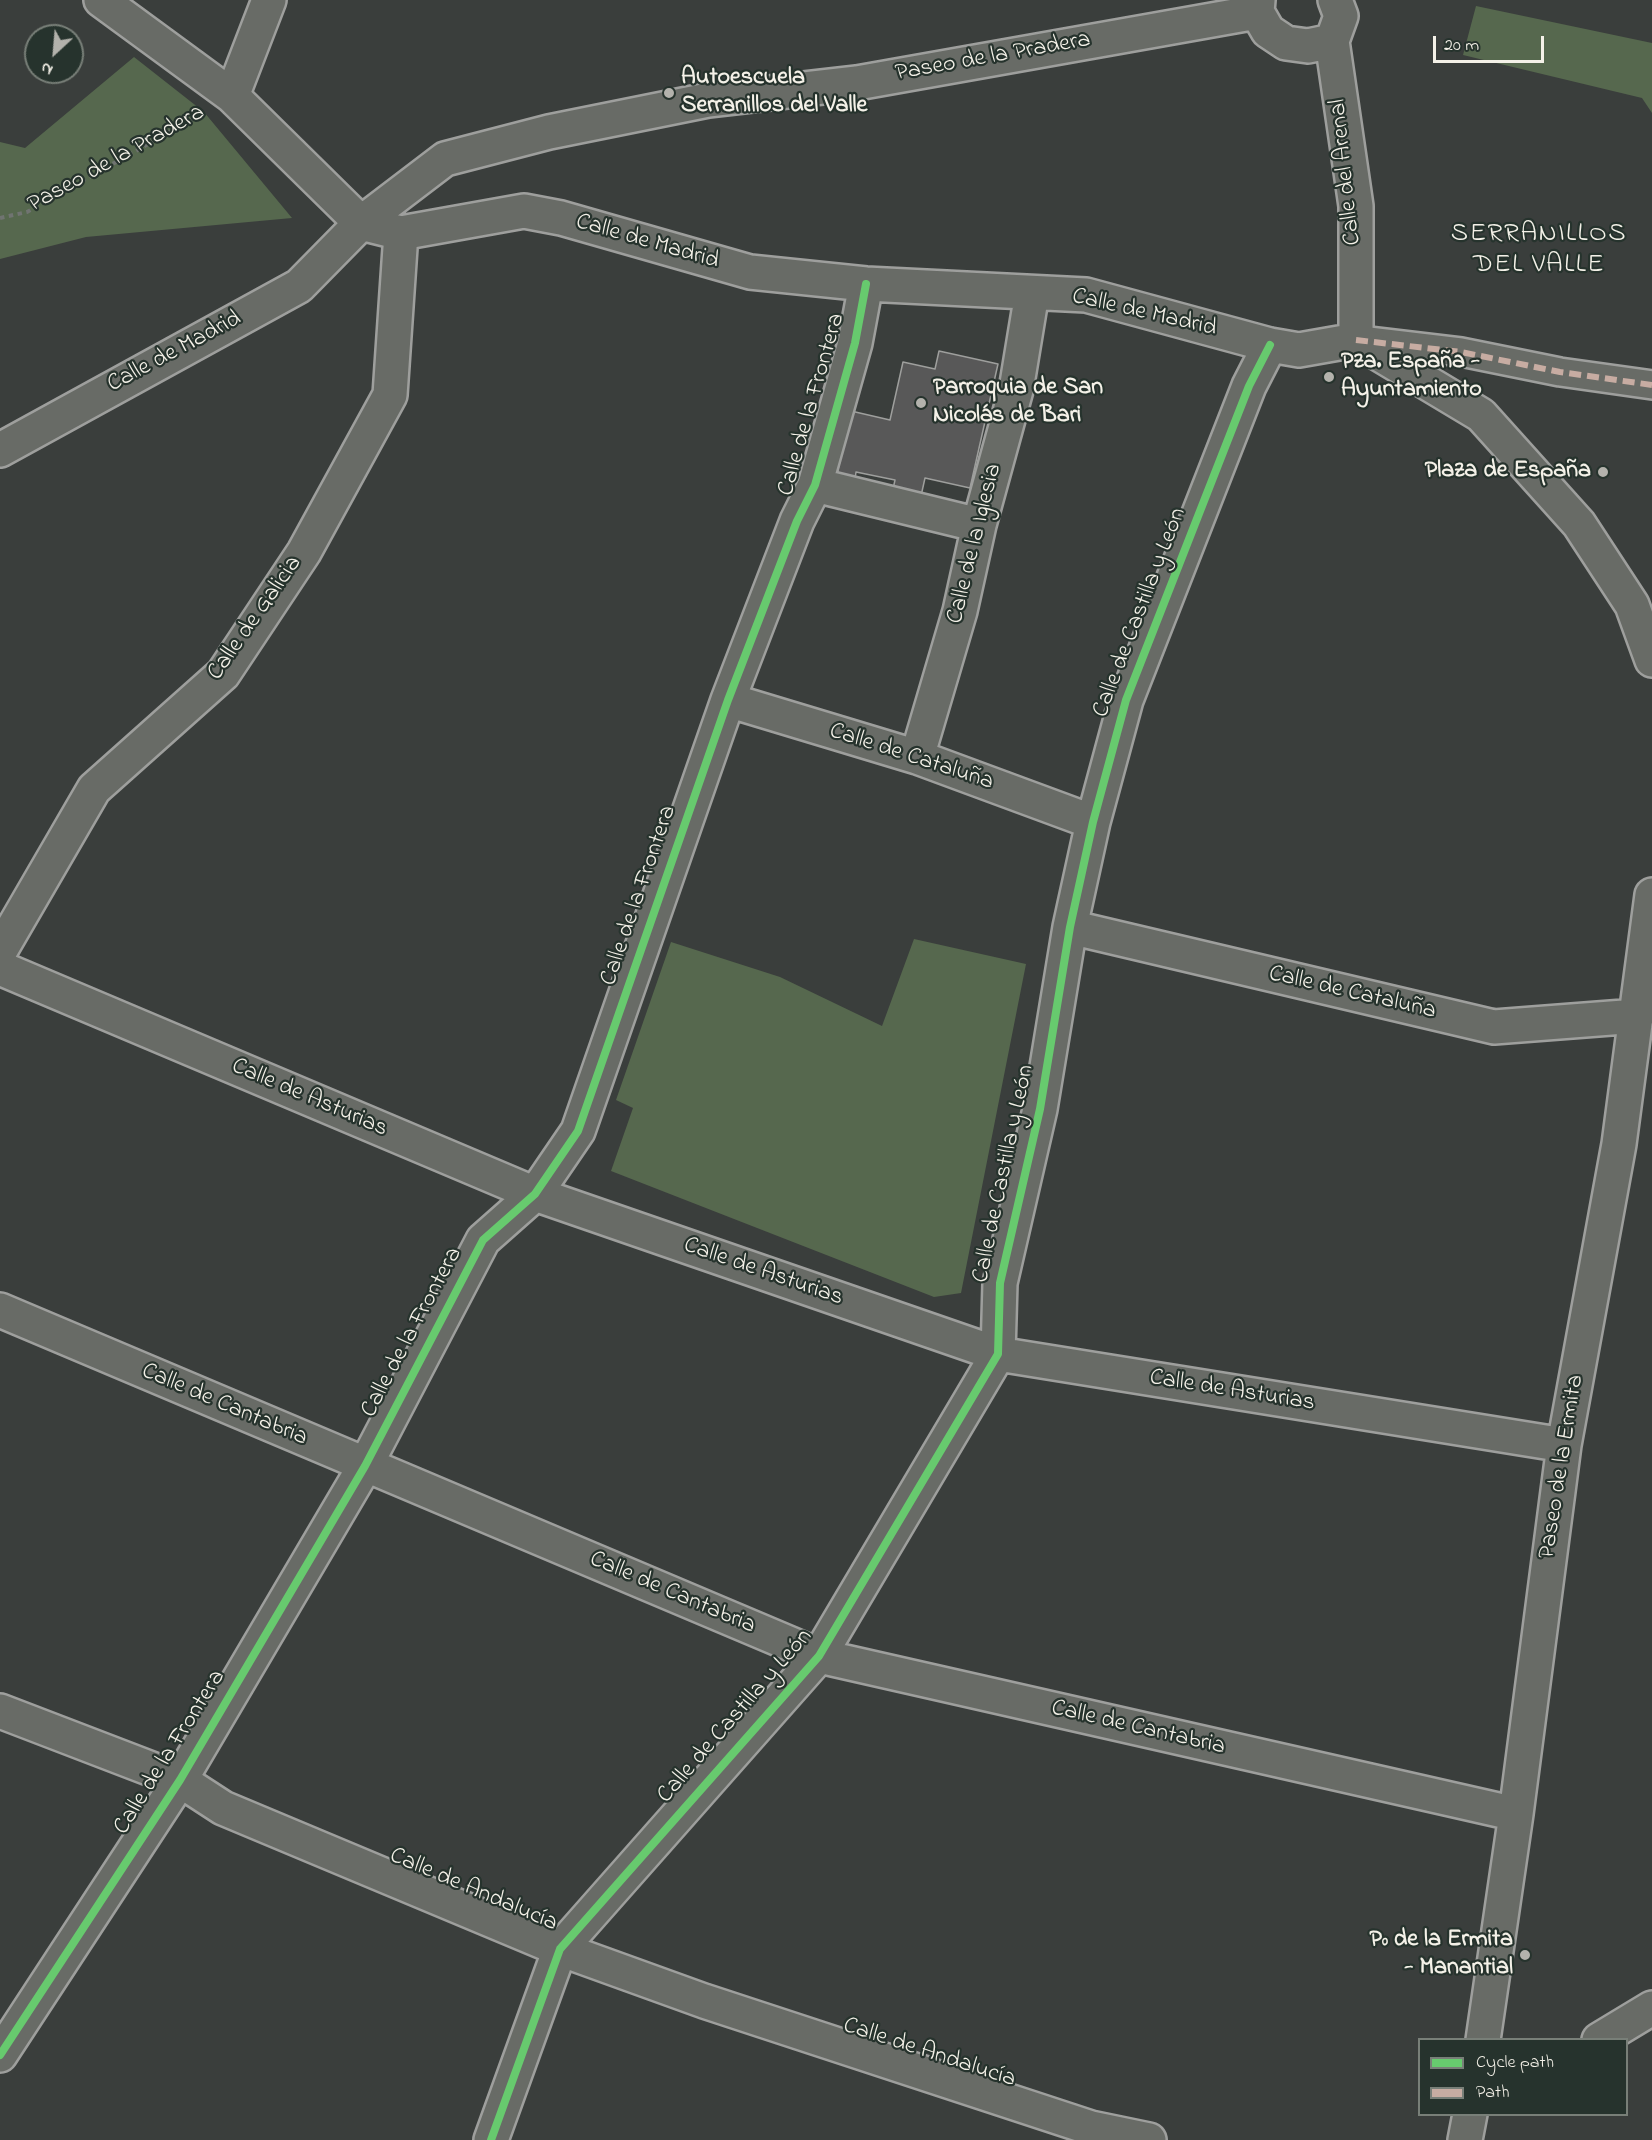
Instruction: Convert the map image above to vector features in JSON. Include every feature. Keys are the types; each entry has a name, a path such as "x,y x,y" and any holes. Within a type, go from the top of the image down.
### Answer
{"street":[{"path":"101,0 232,96 361,223"},
{"path":"232,96 269,0"},
{"path":"1257,6 1268,30 1286,43 1308,46 1332,41 1341,16 1335,0"},
{"name":"Paseo de la Pradera","path":"361,223 445,159 549,132 708,100 857,83 1257,6"},
{"name":"Calle del Arenal","path":"1332,41 1356,206 1356,340"},
{"name":"Calle de Madrid","path":"0,450 299,286 361,223 401,232 524,211 561,218 750,272 866,284 1086,295 1270,345 1299,350 1356,340"},
{"name":"Calle de Galicia","path":"0,951 94,789 223,674 304,552 390,395 401,232"},
{"name":"Calle de la Frontera","path":"0,2055 180,1780 365,1466 483,1240 535,1194 578,1131 728,700 797,520 814,485 855,344 866,284"},
{"name":"Calle de la Iglesia","path":"917,757 960,611 979,525 1016,390 1032,293"},
{"path":"1356,340 1461,352 1560,372 1652,385"},
{"path":"1356,340 1481,415 1579,524 1632,605 1652,660"},
{"name":"Calle de Castilla y León","path":"491,2140 560,1949 819,1656 998,1354 1000,1283 1040,1109 1070,927 1093,822 1126,700 1249,386 1270,345"},
{"path":"814,485 979,525"},
{"name":"Calle de Cataluña","path":"728,700 917,757 1093,822"},
{"name":"Paseo de la Ermita","path":"1483,2038 1516,1815 1564,1445 1619,1144 1652,895"},
{"name":"Calle de Cataluña","path":"1070,927 1494,1027 1637,1016"},
{"name":"Calle de Asturias","path":"0,968 535,1194 998,1354 1564,1445"},
{"name":"Calle de Cantabria","path":"0,1310 819,1656 1516,1815"},
{"name":"Calle de Andalucía","path":"0,1711 180,1780 223,1808 560,1949 704,2001 1068,2121 1149,2140"},
{"path":"1602,2038 1652,2008"},
{"path":"1466,2140 1470,2116"}],"green space":[{"path":"1476,6 1652,43 1652,113 1642,98 1463,55"},
{"path":"134,57 204,112 292,218 86,237 0,259 0,142 25,148"},
{"path":"914,939 1026,964 961,1293 934,1297 611,1171 633,1108 616,1100 671,942 780,977 882,1026"}],"building":[{"name":"Parroquia de San Nicolás de Bari","path":"939,351 998,364 970,488 925,478 921,496 893,489 895,480 856,472 855,479 837,474 851,411 890,420 903,362 935,369"}],"marked path":[{"path":"1356,340 1461,352 1560,372 1652,385"}],"cycle path":[{"path":"0,2055 180,1780 365,1466 483,1240 535,1194 578,1131 728,700 797,521 815,485 855,343 866,284"},
{"path":"491,2140 560,1949 819,1656 998,1354 1000,1283 1040,1109 1070,927 1093,822 1126,700 1249,386 1270,345"}],"place":[{"name":"Autoescuela Serranillos del Valle","path":"669,93"},
{"name":"Pza. España - Ayuntamiento","path":"1329,377"},
{"name":"Parroquia de San Nicolás de Bari","path":"921,403"},
{"name":"Plaza de España","path":"1603,472"},
{"name":"Pº de la Ermita - Manantial","path":"1525,1955"}],"district":[{"name":"SERRANILLOS DEL VALLE","path":"1539,252"}]}
